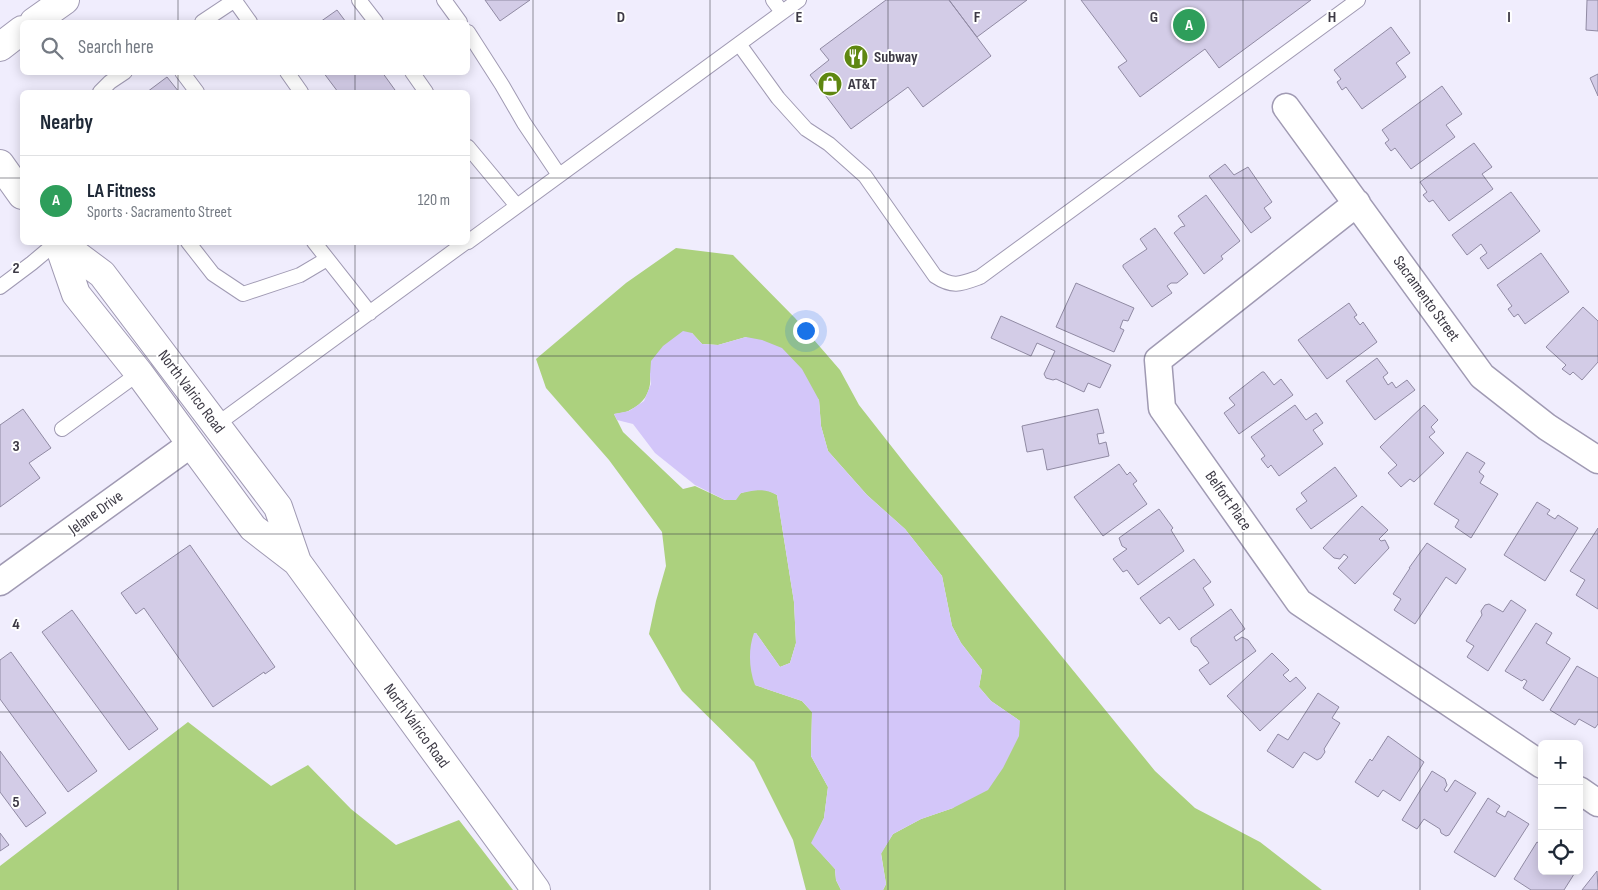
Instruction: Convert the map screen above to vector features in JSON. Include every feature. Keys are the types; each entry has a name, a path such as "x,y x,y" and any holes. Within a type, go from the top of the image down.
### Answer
{"main road":[{"path":"37,20 64,0"},
{"path":"0,47 20,32"},
{"path":"0,164 20,192"},
{"name":"North Valrico Road","path":"59,245 76,294 139,374 254,528 296,562 536,890"},
{"name":"North Valrico Road","path":"62,245 102,274 278,508 296,562"}],"street":[{"name":"Sacramento Street","path":"1286,107 1482,376 1547,427 1598,460"},
{"name":"Belfort Place","path":"1357,203 1158,360 1162,408 1299,602 1538,762"},
{"name":"Jelane Drive","path":"0,582 191,444"},
{"path":"1583,793 1598,802"}],"lane":[{"path":"205,20 235,0 249,20"},
{"path":"359,0 374,20"},
{"path":"444,0 459,20"},
{"path":"773,0 782,12"},
{"path":"470,240 799,0"},
{"path":"739,44 778,98 806,129 829,144 864,176 935,276 945,283 955,285 980,277 1358,0"},
{"path":"470,35 524,124 559,175"},
{"path":"102,90 120,75"},
{"path":"184,75 196,90"},
{"path":"288,75 300,90"},
{"path":"414,75 425,90"},
{"path":"470,152 517,206"},
{"path":"0,287 54,245"},
{"path":"190,245 213,274 244,294 300,275 327,259"},
{"path":"316,245 370,313"},
{"path":"216,425 463,245"},
{"path":"62,429 139,374"}],"green space":[{"path":"676,248 733,255 795,318 840,370 859,405 910,470 1155,771 1195,808 1260,842 1322,890 883,890 886,884 881,853 893,834 921,819 953,808 1020,721 991,701 979,687 982,670 961,643 952,626 942,576 905,529 867,495 828,451 821,426 819,400 746,337 718,345 702,344 692,333 650,374 649,391 640,404 627,412 614,414 623,432 683,489 695,486 725,500 745,492 761,489 777,495 794,602 796,643 790,663 780,667 756,633 755,685 802,701 812,712 811,756 828,787 824,818 812,843 835,869 836,880 841,890 806,890 793,840 754,762 682,691 649,634 666,566 662,532 609,460 546,388 536,359 626,283"},
{"path":"188,722 271,786 308,765 351,809 396,845 459,820 513,890 0,890 0,866"}],"shaded area":[{"path":"683,331 692,333 702,344 718,345 746,337 762,340 782,348 802,369 819,400 821,426 828,451 867,495 905,529 942,576 952,626 961,643 982,670 979,687 991,701 1020,721 1019,736 1003,768 988,790 953,808 921,819 893,834 881,854 886,884 883,890 841,890 836,880 835,869 811,843 824,818 828,787 811,756 812,712 802,701 755,685 753,679 750,653 754,633 756,633 780,667 790,663 796,643 794,602 777,495 764,490 756,490 741,493 736,500 725,500 695,485 655,453 633,424 617,420 614,414 629,411 644,401 651,384 651,361 663,346"}],"building":[{"path":"485,0 530,0 500,21"},
{"path":"886,0 949,0 991,56 923,107 908,87 851,129 810,75 829,60 820,49"},
{"path":"949,0 1027,0 977,37"},
{"path":"1081,0 1311,0 1219,68 1205,49 1140,97 1118,67 1127,61"},
{"path":"1587,0 1598,0 1598,31 1586,30"},
{"path":"337,10 344,20 323,20"},
{"path":"1391,27 1410,53 1396,63 1406,77 1362,109 1346,87 1342,90 1337,82 1341,79 1334,70"},
{"path":"1598,74 1598,96 1590,78"},
{"path":"325,75 384,75 395,90 336,90"},
{"path":"167,77 177,90 150,90"},
{"path":"1442,86 1462,114 1446,125 1455,137 1411,169 1395,148 1391,151 1385,143 1389,140 1382,130"},
{"path":"1474,143 1492,167 1482,174 1493,189 1449,221 1433,200 1429,202 1423,195 1427,192 1420,182"},
{"path":"1225,164 1234,175 1248,167 1272,202 1264,208 1271,218 1251,233 1209,176"},
{"path":"1511,192 1540,231 1488,269 1480,258 1487,253 1481,244 1467,255 1452,235"},
{"path":"1206,195 1240,241 1221,256 1223,259 1204,274 1174,233 1185,226 1178,216"},
{"path":"1155,228 1188,274 1177,283 1171,283 1167,286 1172,293 1152,307 1123,265 1147,249 1140,239"},
{"path":"1541,253 1569,292 1525,324 1518,314 1514,317 1508,309 1512,306 1497,285"},
{"path":"1076,283 1134,308 1128,321 1123,320 1120,328 1124,330 1114,352 1056,327"},
{"path":"1349,303 1357,315 1354,317 1360,325 1363,322 1377,342 1327,379 1298,340"},
{"path":"1583,307 1598,321 1598,362 1582,380 1573,372 1570,375 1562,369 1566,365 1546,347"},
{"path":"1001,316 1111,365 1100,388 1088,383 1084,392 1056,379 1046,378 1044,374 1055,351 1037,343 1031,356 991,338"},
{"path":"1377,358 1388,373 1383,377 1388,385 1392,382 1396,388 1407,380 1415,390 1375,420 1346,381"},
{"path":"1262,372 1274,385 1281,379 1293,395 1239,434 1224,413 1235,405 1229,398"},
{"path":"1295,405 1306,420 1316,413 1323,423 1313,430 1323,444 1279,476 1271,465 1268,468 1261,459 1265,456 1251,437"},
{"path":"1424,405 1438,420 1431,427 1435,432 1429,437 1444,453 1414,482 1410,479 1401,487 1388,473 1397,465 1380,447"},
{"path":"23,409 51,448 29,463 40,478 0,507 0,425"},
{"path":"1098,409 1104,433 1097,434 1099,444 1106,442 1109,456 1047,470 1043,449 1027,452 1022,426"},
{"path":"1467,452 1485,463 1479,472 1484,476 1480,483 1498,494 1471,538 1455,527 1459,520 1434,504"},
{"path":"1119,464 1127,475 1130,472 1137,481 1133,484 1147,504 1103,536 1074,497"},
{"path":"1335,467 1357,496 1311,529 1296,509 1307,501 1301,493"},
{"path":"1537,502 1550,510 1547,514 1555,519 1558,515 1578,528 1545,581 1504,555"},
{"path":"1362,506 1388,530 1379,539 1381,541 1385,540 1389,548 1355,584 1338,568 1348,557 1344,554 1340,559 1334,558 1323,548"},
{"path":"1159,509 1173,528 1171,530 1184,551 1138,585 1127,570 1123,572 1113,559 1127,549 1122,546 1119,538"},
{"path":"1598,528 1598,609 1576,595 1585,580 1570,571"},
{"path":"1427,543 1466,569 1456,584 1446,577 1415,624 1394,610 1401,599 1393,594"},
{"path":"190,545 275,667 265,674 264,672 213,707 144,608 136,614 121,593"},
{"path":"1194,559 1211,582 1203,588 1214,605 1179,630 1169,617 1160,624 1140,598"},
{"path":"1511,600 1526,610 1488,671 1467,657 1474,646 1466,641 1482,615 1481,611 1485,605 1489,604 1503,612"},
{"path":"1231,609 1245,629 1234,637 1236,641 1242,637 1248,640 1256,651 1210,685 1199,670 1209,663 1191,642 1191,638"},
{"path":"72,610 158,729 129,750 42,632"},
{"path":"1536,623 1552,633 1546,643 1570,658 1543,701 1523,688 1527,681 1524,679 1522,681 1505,671"},
{"path":"11,652 97,771 68,792 0,699 0,660"},
{"path":"1272,653 1289,670 1283,675 1290,682 1296,677 1306,688 1260,731 1227,696"},
{"path":"1577,666 1598,678 1598,724 1595,728 1579,719 1575,725 1550,710"},
{"path":"1318,693 1339,707 1332,718 1340,723 1324,749 1325,752 1321,758 1317,760 1304,752 1293,768 1267,751 1278,734 1288,740"},
{"path":"1388,736 1424,762 1400,801 1383,790 1378,797 1355,782 1370,759 1372,761"},
{"path":"0,751 46,813 26,827 0,792"},
{"path":"1432,771 1445,779 1447,785 1444,790 1447,792 1455,780 1476,793 1449,835 1446,836 1441,833 1440,829 1424,819 1417,829 1402,820"},
{"path":"1488,798 1500,806 1496,812 1505,817 1508,811 1529,824 1495,877 1454,852"},
{"path":"0,833 9,845 0,851"},
{"path":"1537,842 1538,875 1573,875 1564,890 1531,890 1514,879"},
{"path":"1597,871 1598,890 1582,890"}],"place":[{"name":"LA Fitness","path":"1189,25"},
{"name":"Subway","path":"856,57"},
{"name":"AT&T","path":"830,84"}]}
